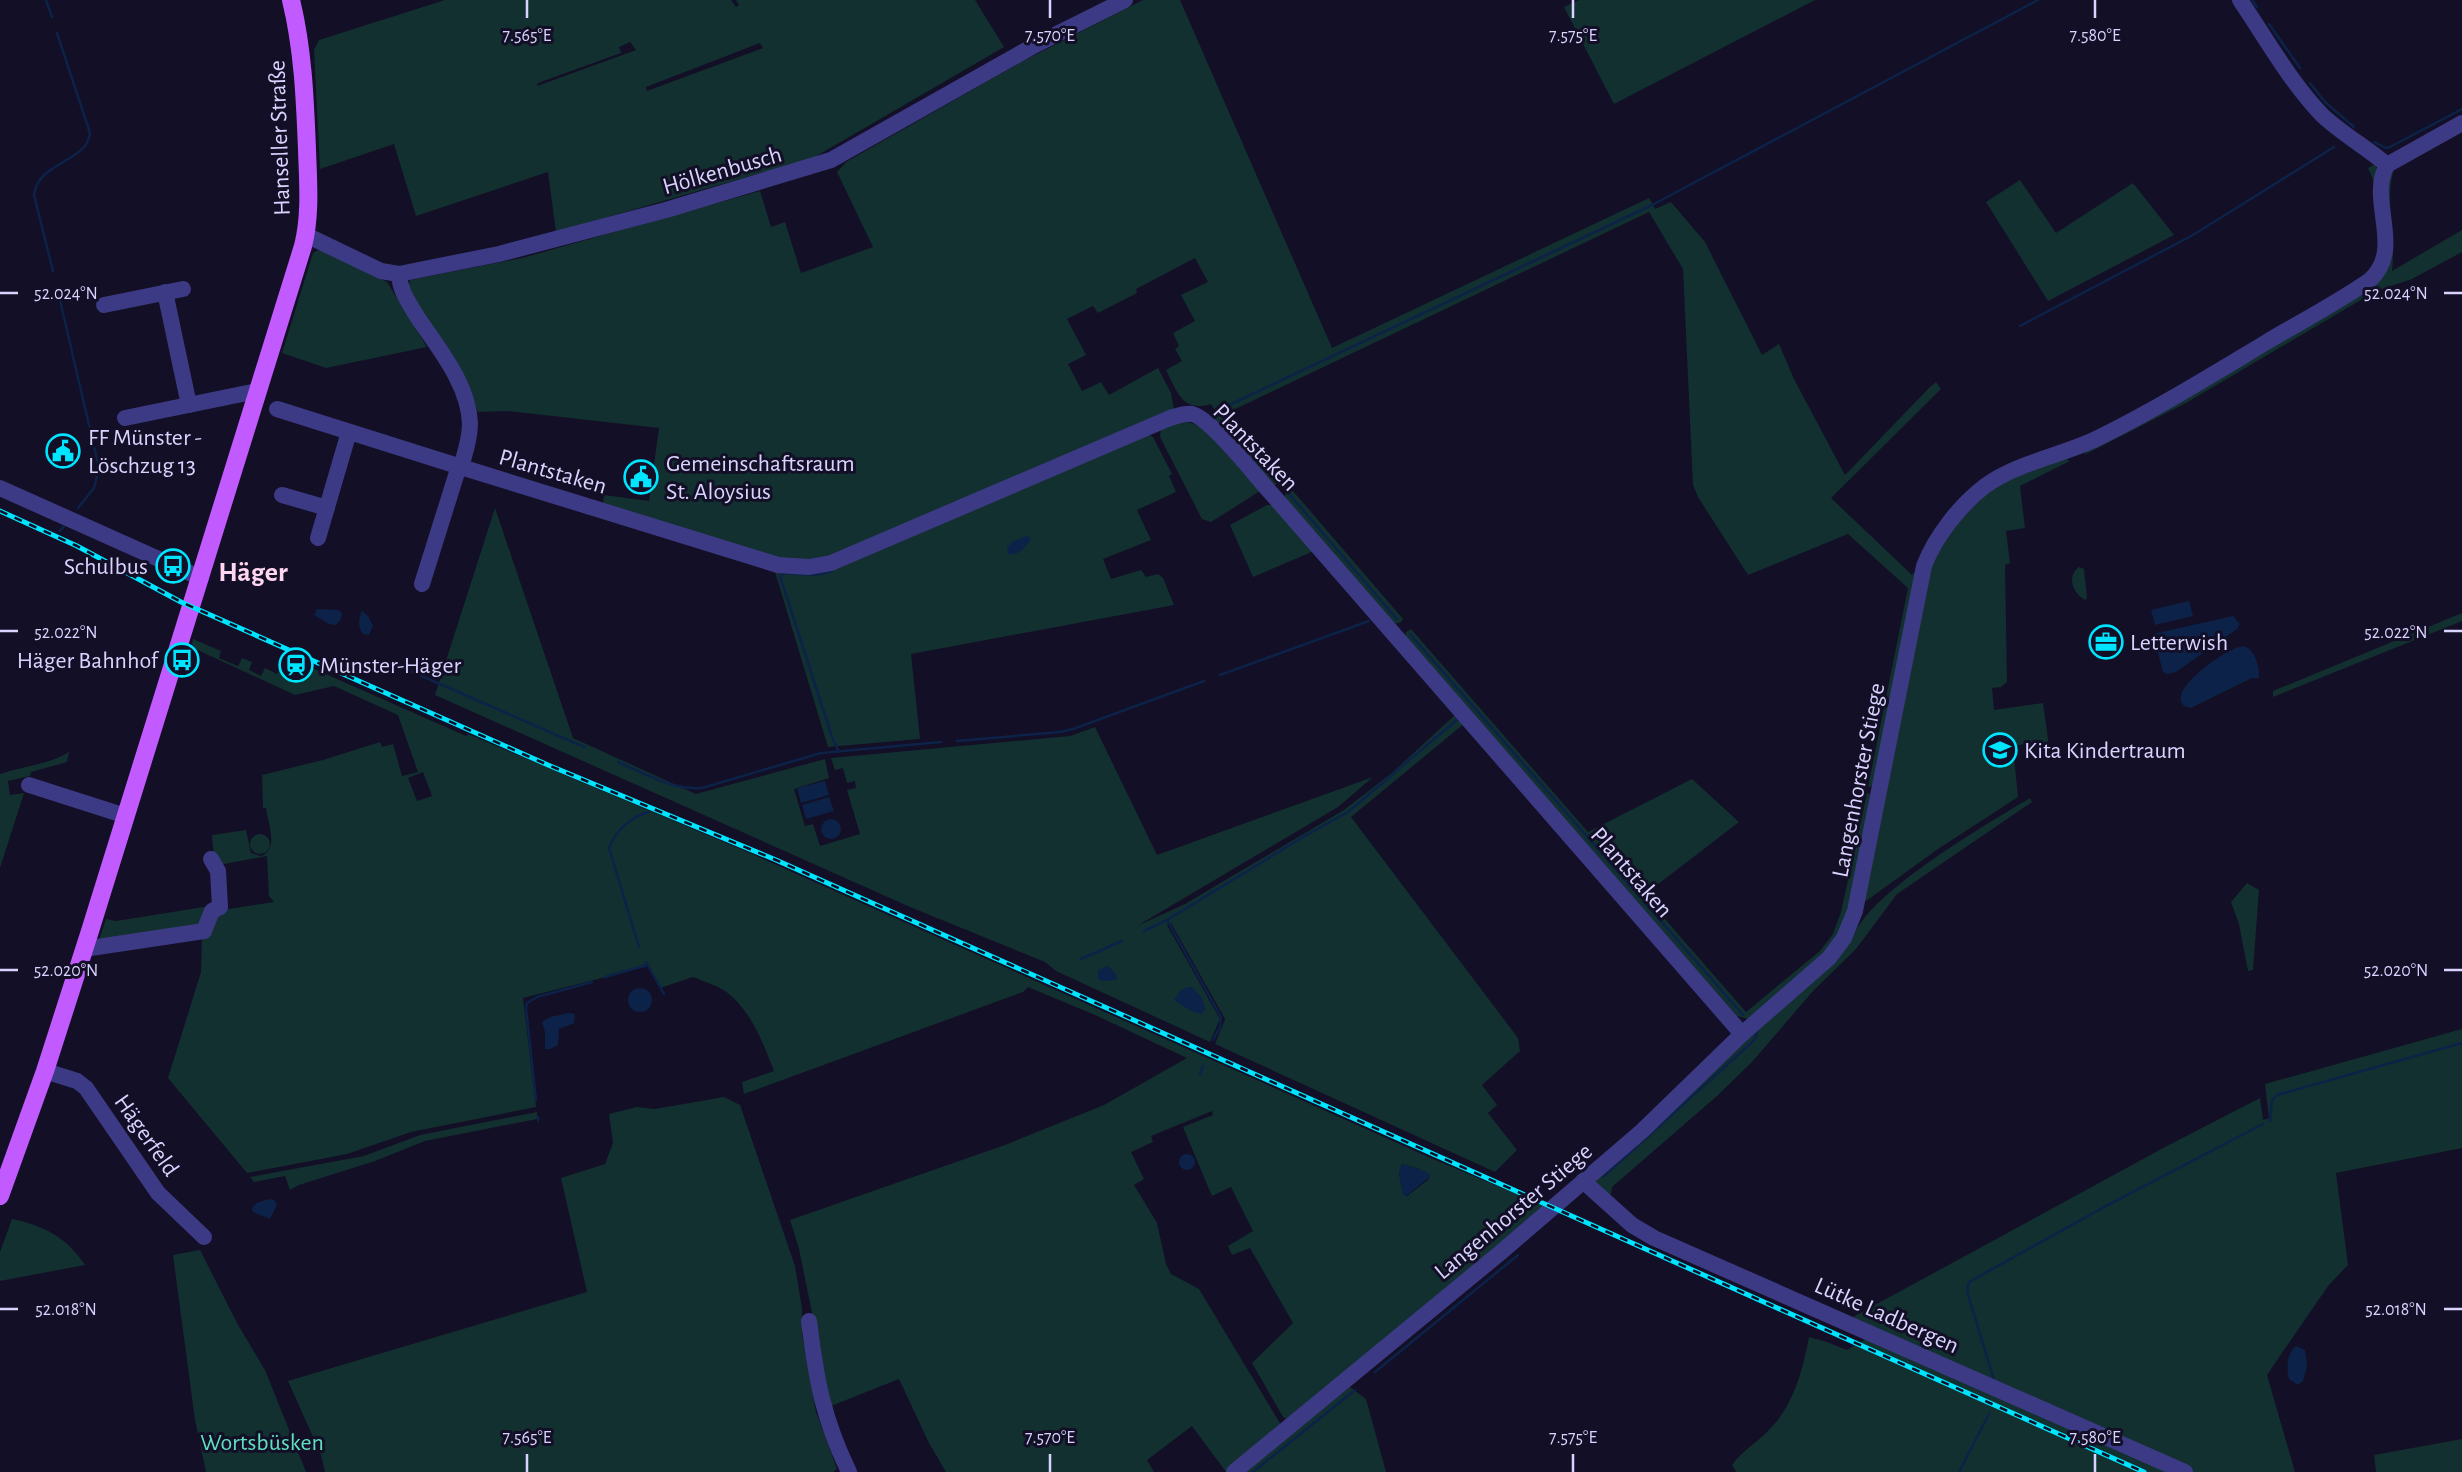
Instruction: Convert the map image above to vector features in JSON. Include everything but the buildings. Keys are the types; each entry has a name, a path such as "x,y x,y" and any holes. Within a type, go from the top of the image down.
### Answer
{"main road":[{"name":"Hanseller Straße","path":"0,1196 45,1071 84,949 306,235 308,172 303,66 291,0"}],"street":[{"name":"Hölkenbusch","path":"306,235 381,271 399,274 521,249 675,208 822,164 1035,45 1125,0"},
{"path":"2240,0 2320,113 2343,134 2387,165 2462,123"},
{"name":"Langenhorster Stiege","path":"1234,1472 1642,1131 1742,1034 1829,958 1844,938 1852,921 1924,566 1945,529 1972,498 1995,480 2116,428 2189,388 2370,280 2380,269 2386,250 2382,184 2387,165"},
{"name":"Plantstaken","path":"399,274 403,295 449,364 464,395 469,413 469,431 460,467 422,584"},
{"path":"104,305 183,289"},
{"path":"165,292 188,405"},
{"path":"125,418 252,392 258,394"},
{"name":"Plantstaken","path":"277,409 764,561 791,567 808,567 844,558 1170,418 1185,414 1195,415 1209,425 1271,493 1742,1034"},
{"path":"318,538 349,432"},
{"path":"0,488 201,578"},
{"path":"282,495 327,508"},
{"path":"29,785 126,816"},
{"path":"84,949 204,931 212,911 220,908 218,871 211,859"},
{"name":"Hägerfeld","path":"45,1071 76,1081 86,1088 158,1193 204,1237"},
{"name":"Lütke Ladbergen","path":"1583,1181 1632,1225 1654,1238 2185,1472"},
{"path":"809,1321 821,1401 849,1472"}],"green space":[{"path":"445,0 731,0 736,7 739,5 736,0 975,0 1004,47 813,158 556,232 548,172 416,216 394,144 320,169 314,50 319,40","holes":["630,42 636,50 537,86 538,83 621,53 619,47","760,43 763,48 647,91 646,87"]},
{"path":"1143,0 1180,0 1332,348 1649,198 1655,209 1671,202 1705,242 1762,355 1779,344 1794,379 1845,475 1936,382 1941,389 1831,498 1912,575 1928,545 1977,486 2012,465 2110,426 2365,276 2376,262 2380,243 2377,197 2368,168 2375,164 2378,173 2382,248 2374,269 2362,283 2121,423 2093,437 2009,468 1972,493 1932,543 1920,568 1877,781 1868,787 1908,588 1848,534 1748,575 1693,485 1683,269 1649,212 1231,411 1231,418 1280,476 1275,485 1267,480 1212,417 1216,412 1211,404 1201,406 1187,403 1177,392 1166,370 1182,361 1175,349 1179,346 1173,333 1195,321 1181,295 1208,282 1195,258 1136,289 1137,293 1098,313 1093,306 1067,319 1086,355 1068,364 1082,391 1101,382 1109,395 1158,368 1171,393 1174,410 1170,414 874,542 823,561 788,562 633,518 619,508 603,503 604,495 649,501 659,428 507,411 478,412 462,374 408,289 410,280 522,258 760,191 771,227 785,222 801,273 873,247 837,172 846,162 1021,62"},
{"path":"1579,0 1815,0 1614,104 1564,7"},
{"path":"2395,167 2390,190 2392,271 2462,230 2462,252 2412,279 2376,291 2186,403 2084,455 2088,449 2377,279 2387,179"},
{"path":"2020,180 2056,233 2133,183 2174,235 2048,301 1986,202"},
{"path":"320,249 387,282 427,347 326,368 282,353 313,253"},
{"path":"1188,422 1203,427 1260,491 1211,522 1202,519 1160,437 1161,429 1174,423"},
{"path":"1148,434 1153,437 1172,474 1169,476 1176,492 1137,510 1151,540 1103,559 1111,579 1141,570 1146,577 1158,574 1163,578 1174,605 911,654 920,739 828,747 775,572 798,570"},
{"path":"2064,458 2070,461 2020,486 2025,528 2006,531 2010,563 2005,565 2007,682 2001,687 1992,688 1994,710 2043,703 2049,746 2044,747 2043,741 2013,746 2018,797 1938,849 1866,901 1864,900 1924,578 1944,537 1990,487"},
{"path":"1288,491 1293,491 1403,619 1401,622 1395,624 1285,501"},
{"path":"1267,505 1275,505 1314,551 1253,577 1230,525"},
{"path":"495,508 573,738 696,794 825,759 829,778 794,789 805,826 813,824 820,846 860,834 847,790 856,788 855,781 847,783 843,768 835,770 831,758 1070,736 1095,727 1157,855 1373,777 1338,807 1137,926 1185,904 1344,810 1393,772 1455,715 1465,723 1351,817 1518,1038 1520,1051 1482,1085 1497,1105 1488,1113 1517,1150 1495,1172 1215,1044 1225,1019 1171,923 1167,925 1220,1019 1210,1042 1056,971 1045,962 910,907 435,695"},
{"path":"2079,567 2084,569 2085,600 2077,593 2072,580"},
{"path":"2462,613 2462,621 2273,697 2273,691"},
{"path":"1411,629 1588,832 1692,779 1739,822 1644,895 1746,1012 1820,951 1833,934 1841,912 1867,793 1870,794 1851,911 1839,940 1748,1019 1737,1016 1405,637 1406,632"},
{"path":"193,639 221,651 219,658 238,666 242,658 252,662 249,670 261,676 265,668 277,674 279,670 288,673 294,660 466,736 468,734 750,853 1433,1159 1545,1206 1288,1420 1283,1417 1252,1363 1293,1323 1250,1248 1232,1255 1228,1246 1253,1231 1231,1187 1212,1196 1183,1127 1213,1115 1212,1111 1151,1136 1153,1142 1131,1152 1144,1179 1134,1185 1157,1223 1166,1264 1171,1274 1199,1289 1281,1425 1226,1472 1192,1426 1147,1460 1154,1472 946,1472 899,1379 831,1406 799,1249 790,1220 1005,1145 1104,1105 1187,1058 1028,987 1023,992 744,1094 742,1082 774,1071 756,1029 744,1010 725,991 693,977 660,988 649,966 523,998 536,1107 411,1132 347,1154 247,1173 168,1078 201,972 202,935 222,910 274,902 269,896 267,856 219,865 214,858 212,835 246,830 251,853 261,856 266,853 270,848 271,835 266,808 263,808 262,775 380,742 382,747 393,744 402,776 418,772 398,715 334,686 295,695 191,647","holes":["423,772 432,796 417,801 408,778","1402,1164 1419,1169 1429,1179 1407,1196 1403,1194 1399,1173"]},
{"path":"69,752 67,762 8,781 10,795 24,793 0,868 0,774 44,763"},
{"path":"2030,798 2032,802 1897,894 1856,949 1813,991 1752,1062 1612,1187 1611,1194 1606,1194 1595,1181 1854,934 1866,916 1884,898 1933,859"},
{"path":"256,834 264,834 270,844 264,854 256,854 250,848 250,840"},
{"path":"2247,883 2259,890 2253,970 2248,971 2239,924 2231,902"},
{"path":"210,906 203,929 97,946 106,919 116,921"},
{"path":"2462,1029 2462,1148 2336,1173 2348,1265 2328,1286 2267,1375 2295,1472 1736,1472 1732,1465 1777,1421 1791,1399 1809,1337 1847,1350 1882,1330 1853,1317 2260,1098 2263,1120 2269,1118 2265,1084"},
{"path":"724,1097 740,1105 795,1266 802,1308 802,1334 816,1412 837,1469 833,1472 325,1472 321,1455 288,1381 587,1292 561,1178 605,1164 613,1143 609,1114 637,1107 655,1109"},
{"path":"537,1112 537,1119 425,1141 290,1190 285,1176 254,1182 250,1177 364,1156 420,1135"},
{"path":"12,1219 54,1234 78,1255 85,1265 0,1281 0,1252"},
{"name":"Wortsbüsken","path":"200,1250 237,1323 265,1370 306,1472 206,1472 195,1420 173,1255"},
{"path":"1350,1387 1366,1399 1386,1472 1244,1472"},
{"path":"2462,1439 2462,1472 2376,1472 2374,1455"}],"water":[{"path":"1026,536 1031,538 1024,548 1016,554 1008,554 1007,548 1012,542"},
{"path":"2189,601 2193,616 2155,625 2151,610"},
{"path":"317,609 339,610 341,619 336,625 329,624 314,615"},
{"path":"362,611 373,626 369,635 363,634 360,629"},
{"path":"2233,616 2240,624 2237,629 2176,672 2163,672 2154,637 2157,633"},
{"path":"2243,646 2251,651 2256,659 2259,678 2252,678 2191,708 2184,706 2181,695 2190,681 2217,658"},
{"path":"825,781 829,795 801,803 797,788"},
{"path":"829,797 834,811 806,819 802,805"},
{"path":"831,819 838,822 841,829 838,836 831,839 824,836 821,829 824,822"},
{"path":"1107,966 1117,977 1116,980 1098,979 1098,970"},
{"path":"1192,987 1202,998 1205,1009 1202,1014 1191,1011 1174,1000 1181,990"},
{"path":"640,988 648,992 652,1000 648,1008 640,1012 632,1008 628,1000 632,992"},
{"path":"575,1014 574,1023 559,1029 558,1045 545,1049 542,1022 550,1017"},
{"path":"1187,1154 1193,1156 1193,1168 1187,1170 1181,1168 1179,1162 1181,1156"},
{"path":"1402,1164 1427,1172 1431,1176 1406,1196 1403,1195 1399,1173"},
{"path":"274,1200 277,1205 270,1219 253,1212 252,1208 257,1203"},
{"path":"2296,1346 2305,1350 2307,1367 2303,1381 2298,1385 2289,1379 2288,1370 2289,1357"}],"waterway":[{"path":"46,0 52,17"},
{"path":"1273,475 1224,420 1221,410 1652,205 2038,0"},
{"path":"2252,0 2257,7"},
{"path":"2269,24 2300,68"},
{"path":"53,271 34,195 37,184 44,175 81,151 90,133 57,33"},
{"path":"2310,83 2325,102 2354,127"},
{"path":"2374,142 2386,148 2390,147 2462,109"},
{"path":"2020,326 2193,235 2334,147"},
{"path":"59,296 99,468 94,488 78,508"},
{"path":"1289,494 1397,619"},
{"path":"60,531 64,526"},
{"path":"832,571 817,575 784,573 780,576 839,752"},
{"path":"1220,675 1369,621"},
{"path":"1410,634 1743,1015"},
{"path":"408,670 584,747"},
{"path":"957,741 1073,729 1204,681"},
{"path":"1144,931 1348,812 1458,719"},
{"path":"618,762 669,784 702,788 821,753 941,742"},
{"path":"639,947 609,848 625,825 649,812"},
{"path":"1167,920 1221,1017 1220,1027 1213,1040"},
{"path":"1081,959 1122,941"},
{"path":"646,962 664,994"},
{"path":"605,977 647,965"},
{"path":"536,1100 527,1003 537,997 592,982"},
{"path":"1603,1177 1750,1044 1757,1032"},
{"path":"2270,1121 2272,1100 2277,1095 2462,1043"},
{"path":"1200,1074 1203,1066"},
{"path":"1994,1380 1967,1291 1969,1282 2263,1124"},
{"path":"1375,1372 1518,1255"},
{"path":"1253,1472 1355,1390"},
{"path":"1959,1472 1989,1414"}],"railway":[{"path":"0,511 77,546 181,602 548,765 776,860 2144,1472"}],"place":[{"name":"FF Münster - Löschzug 13","path":"63,451"},
{"name":"Gemeinschaftsraum St. Aloysius","path":"641,477"},
{"name":"Schulbus","path":"173,566"},
{"name":"Letterwish","path":"2106,642"},
{"name":"Häger Bahnhof","path":"182,660"},
{"name":"Münster-Häger","path":"296,665"},
{"name":"Kita Kindertraum","path":"2000,750"}],"district":[{"name":"Häger","path":"253,571"}]}
